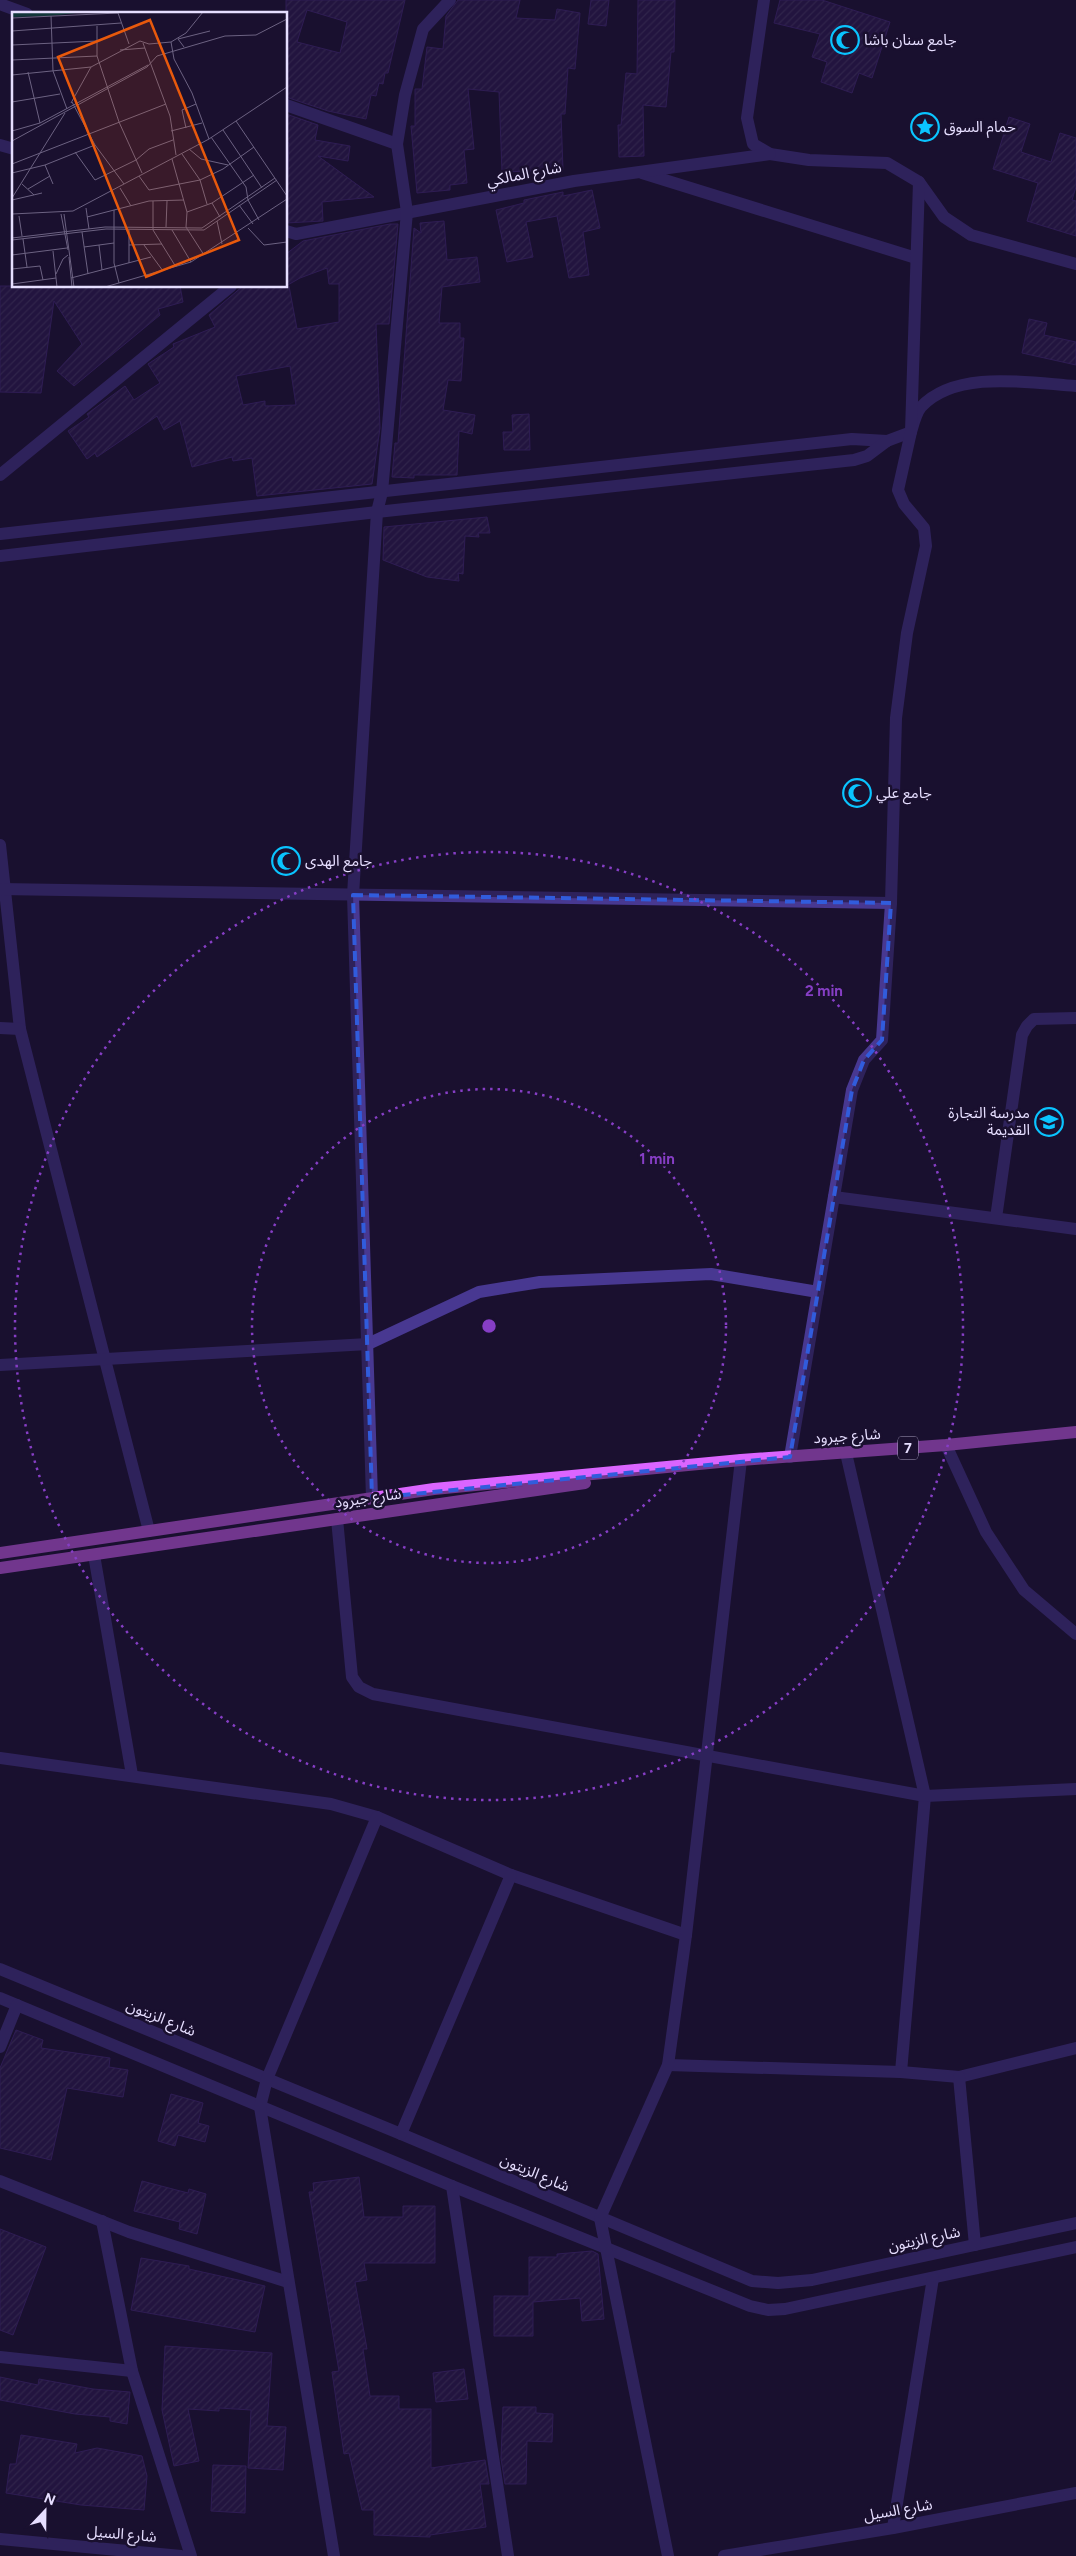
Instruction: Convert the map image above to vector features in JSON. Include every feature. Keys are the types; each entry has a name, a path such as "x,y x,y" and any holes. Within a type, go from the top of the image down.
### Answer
{"main road":[{"name":"شارع جيرود","path":"0,1553 434,1489 741,1460 946,1445 1076,1432"},
{"name":"شارع جيرود","path":"0,1568 741,1460"}],"street":[{"path":"372,1498 353,895 377,512 382,492 407,212 397,144 404,95 423,29 450,0"},
{"path":"764,0 747,118 753,144 770,154 809,160 887,163 919,182 944,218 971,235 1076,264"},
{"path":"0,4 22,12"},
{"path":"288,106 397,144"},
{"name":"شارع المالكي","path":"289,235 574,181 770,154"},
{"path":"638,172 916,258"},
{"path":"911,432 919,182"},
{"path":"0,475 229,288"},
{"path":"790,1457 852,1090 864,1060 882,1040 891,903 896,718 908,633 926,546 924,528 904,504 898,490 911,432 920,408 937,396 956,387 976,382 997,380 1076,386"},
{"path":"0,556 377,512 854,460 872,453 887,441 911,432"},
{"path":"0,534 852,439 887,441"},
{"path":"0,845 3,889 20,1029 149,1531"},
{"path":"3,889 891,903"},
{"path":"996,1218 1022,1035 1034,1019 1076,1018"},
{"path":"0,1028 20,1029"},
{"path":"834,1197 1076,1229"},
{"path":"0,1365 368,1344 479,1292 540,1282 711,1274 818,1292"},
{"path":"946,1445 986,1532 1024,1590 1076,1634"},
{"path":"846,1453 925,1796 901,2072"},
{"path":"668,2556 600,2218 668,2065 686,1935 705,1757 741,1460"},
{"path":"337,1519 352,1677 359,1687 372,1694 705,1757 925,1796 1076,1789"},
{"path":"94,1554 132,1775"},
{"path":"0,1758 332,1804 377,1817 510,1875 686,1935"},
{"path":"334,2556 260,2107 267,2079 377,1817"},
{"path":"401,2134 510,1875"},
{"name":"شارع الزيتون","path":"0,1969 752,2281 778,2283 812,2280 1076,2223"},
{"path":"0,1998 452,2186 750,2306 768,2310 785,2309 1076,2247"},
{"path":"0,2047 17,2005"},
{"path":"668,2065 901,2072 959,2077 1076,2048"},
{"path":"959,2077 975,2245"},
{"path":"0,2181 102,2221 288,2282"},
{"path":"452,2186 508,2556"},
{"path":"102,2221 132,2371 191,2556"},
{"path":"893,2528 934,2278"},
{"path":"0,2357 132,2371"},
{"name":"شارع السيل","path":"724,2556 893,2528 1076,2494"},
{"name":"شارع السيل","path":"0,2539 181,2556"}],"highlighted area":[{"path":"353,895 891,903 882,1040 864,1060 852,1090 790,1457 372,1498"}],"building":[{"path":"286,0 405,0 388,73 385,73 383,84 379,83 376,96 371,95 366,119 328,111 288,98 288,12 286,12","holes":["307,10 347,22 340,53 297,42"]},
{"path":"458,0 520,0 516,18 555,20 557,9 580,13 575,69 568,68 565,114 561,114 563,170 502,172 499,92 468,89 474,149 464,150 467,183 450,185 450,190 417,193 411,126 415,126 415,89 422,89 427,47 443,49 446,16"},
{"path":"591,0 609,0 606,26 588,24"},
{"path":"638,0 675,0 674,52 671,52 666,107 643,105 644,156 619,157 618,125 621,125 626,73 637,74"},
{"path":"780,0 822,0 890,22 872,78 859,73 852,93 821,82 827,62 812,57 820,34 774,23"},
{"path":"288,115 318,125 315,140 350,146 348,161 318,156 374,197 322,202 323,221 288,223"},
{"path":"1009,117 1030,124 1021,152 1051,162 1060,133 1076,138 1076,187 1072,200 1076,201 1076,236 1027,221 1038,183 993,169"},
{"path":"592,190 600,228 583,232 589,275 569,278 557,216 526,222 533,257 507,262 496,210 524,203 524,200 563,192 563,196"},
{"path":"444,221 447,260 477,257 480,282 442,287 439,323 460,323 460,338 464,338 461,381 448,380 443,410 475,415 472,434 459,431 457,475 414,475 414,478 392,477 395,443 398,443 414,228 421,233 420,223"},
{"path":"398,224 389,324 376,324 380,428 372,484 257,496 252,458 233,461 232,457 192,467 180,421 164,430 157,416 97,457 95,453 87,459 68,431 89,417 87,414 125,386 134,400 160,383 148,364 174,347 173,344 215,327 209,315 241,288 288,288 289,286 297,329 339,322 339,284 329,284 327,268 300,278 288,285 288,252 303,241","holes":["290,366 296,405 265,406 265,401 243,405 236,376"]},
{"path":"0,286 12,286 12,288 180,288 183,302 158,309 160,315 74,386 57,371 82,344 54,301 41,393 0,392"},
{"path":"1029,319 1047,323 1044,335 1076,342 1076,365 1022,353"},
{"path":"529,414 530,450 504,450 503,432 513,432 512,415"},
{"path":"487,517 490,533 478,533 479,537 465,536 463,574 458,573 459,581 427,577 383,560 384,527"},
{"path":"16,2030 43,2040 41,2048 110,2058 109,2067 128,2070 123,2097 67,2088 51,2160 0,2148 0,2068"},
{"path":"171,2094 203,2103 198,2123 209,2126 205,2142 178,2135 175,2146 158,2141"},
{"path":"359,2177 364,2217 403,2217 403,2206 435,2206 435,2263 364,2263 367,2280 355,2282 367,2349 363,2349 370,2396 399,2396 399,2409 431,2409 431,2468 485,2460 489,2484 480,2484 486,2527 430,2535 430,2537 374,2535 374,2510 362,2510 349,2453 344,2454 332,2372 339,2371 309,2192 314,2192 313,2183"},
{"path":"142,2181 188,2193 189,2189 206,2194 197,2234 179,2229 180,2222 134,2211"},
{"path":"0,2229 46,2247 13,2335 0,2330"},
{"path":"592,2251 598,2254 604,2319 582,2321 580,2298 533,2302 533,2336 494,2336 494,2296 529,2296 529,2257 557,2257 557,2254"},
{"path":"141,2258 189,2266 189,2269 265,2286 255,2332 131,2310"},
{"path":"165,2346 272,2353 267,2426 286,2427 283,2470 248,2468 251,2410 219,2408 219,2411 188,2409 199,2461 174,2466 162,2410"},
{"path":"464,2369 468,2399 436,2402 433,2373"},
{"path":"0,2377 38,2385 39,2379 93,2389 130,2392 127,2424 110,2421 110,2417 75,2414 0,2400"},
{"path":"503,2407 536,2407 536,2413 553,2414 552,2442 527,2441 526,2484 505,2484 501,2458"},
{"path":"21,2435 77,2444 75,2453 97,2448 142,2456 147,2476 144,2510 81,2505 6,2493 10,2464 16,2464"},
{"path":"213,2465 246,2466 245,2513 211,2511"}],"place":[{"name":"جامع سنان باشا","path":"845,40"},
{"name":"حمام السوق","path":"925,127"},
{"name":"جامع علي","path":"857,793"},
{"name":"جامع الهدى","path":"286,861"},
{"name":"مدرسة التجارة القديمة","path":"1049,1122"}]}
